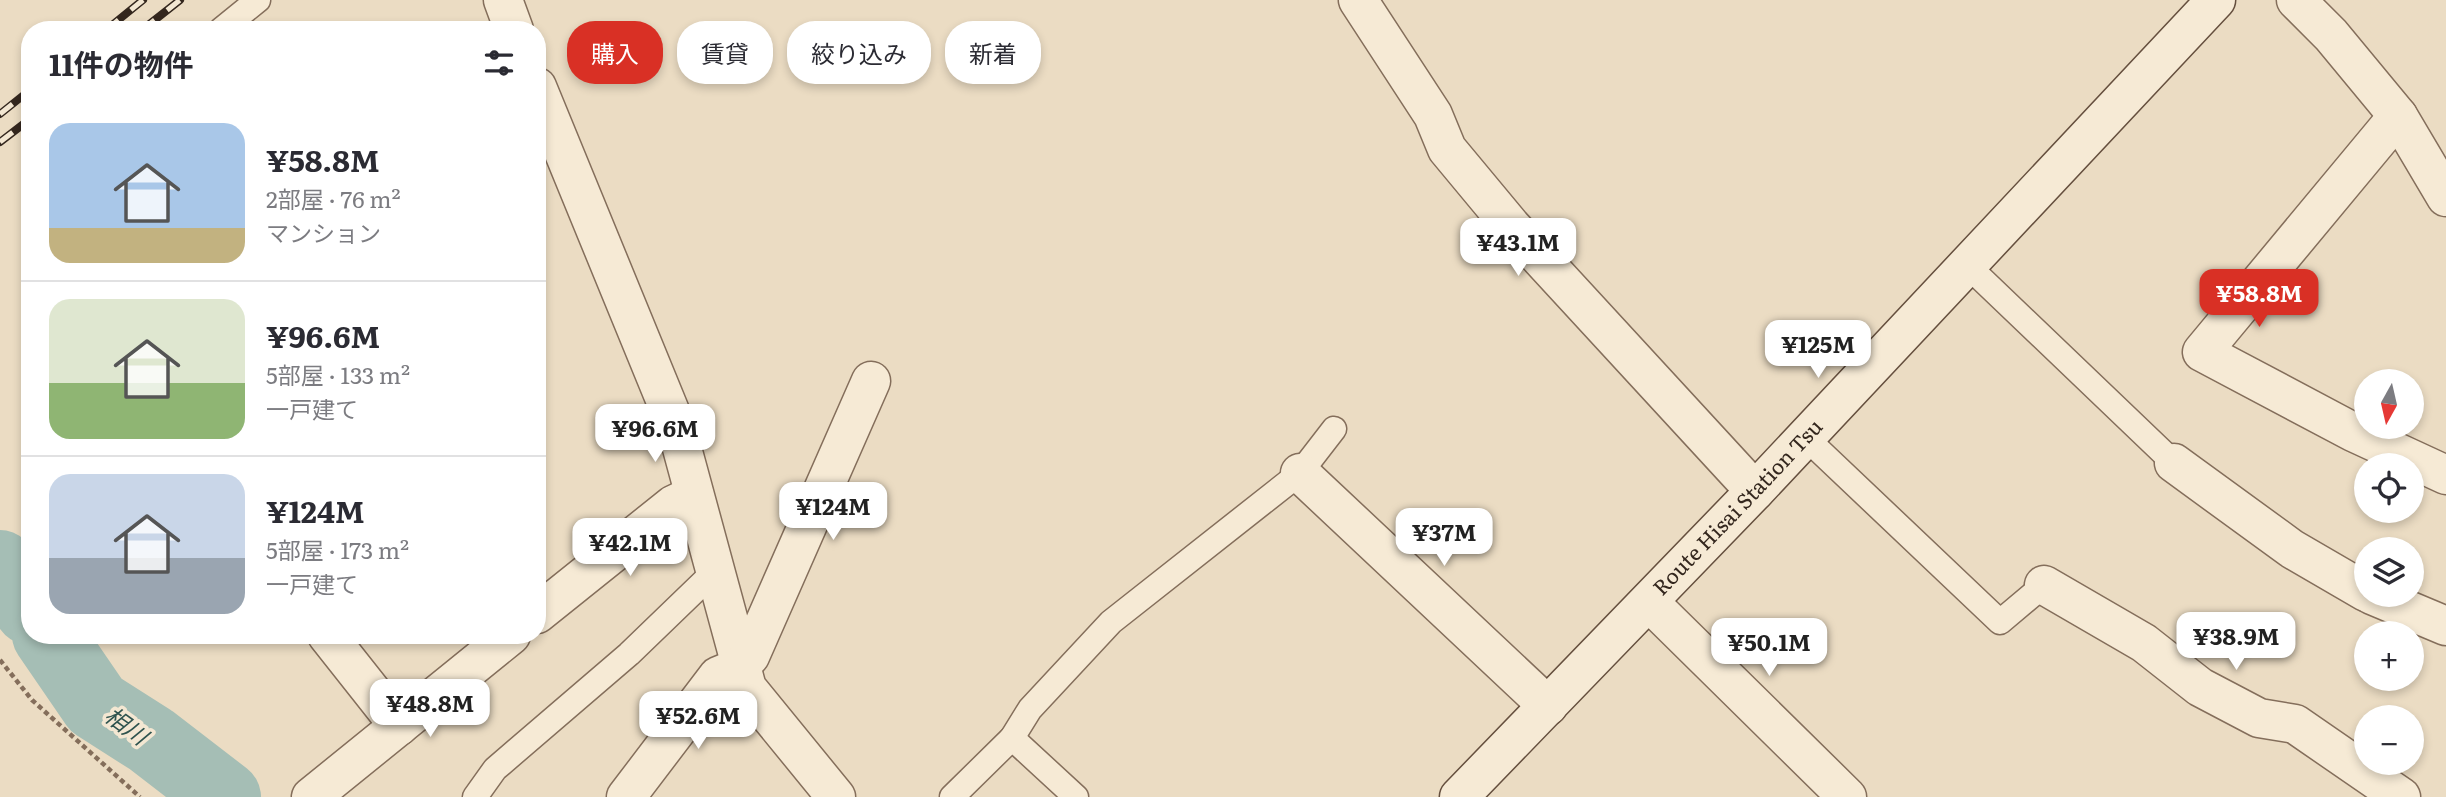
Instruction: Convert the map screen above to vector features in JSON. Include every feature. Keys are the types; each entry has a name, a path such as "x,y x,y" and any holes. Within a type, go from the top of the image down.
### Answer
{"street":[{"path":"503,0 511,21"},
{"path":"1358,0 1433,115 1447,149 1511,226 1755,491"},
{"name":"Route Hisai Station Tsu","path":"1459,797 1755,491 2216,0"},
{"path":"2296,0 2331,34 2398,116 2446,197"},
{"path":"2398,116 2202,352 2353,432 2446,475"},
{"path":"546,134 676,426 747,688 836,797"},
{"path":"626,797 718,676 740,667 750,656 871,381"},
{"path":"2174,463 2292,549 2354,585"},
{"path":"1300,473 1548,706"},
{"path":"546,607 673,505 694,495"},
{"path":"2044,585 2144,643 2200,687 2259,718 2295,724 2401,797"},
{"path":"1648,602 1847,797"},
{"path":"2401,607 2446,626"},
{"path":"334,644 399,726"},
{"path":"311,797 500,644"}],"lane":[{"path":"232,21 258,0"},
{"path":"1967,265 2174,463"},
{"path":"952,797 1012,738 1030,709 1111,622 1300,473 1334,429"},
{"path":"1805,438 2000,622 2044,585"},
{"path":"475,797 495,769 629,654 714,572"},
{"path":"1012,738 1076,797"}],"path":[{"path":"0,660 32,700 139,797"}],"waterway":[{"name":"相川","path":"0,566 21,596"},
{"name":"相川","path":"54,644 96,705 151,740 225,797"}],"railway":[{"path":"117,21 143,0"},
{"path":"153,21 180,0"},
{"path":"0,114 21,97"},
{"path":"0,142 21,126"}]}
